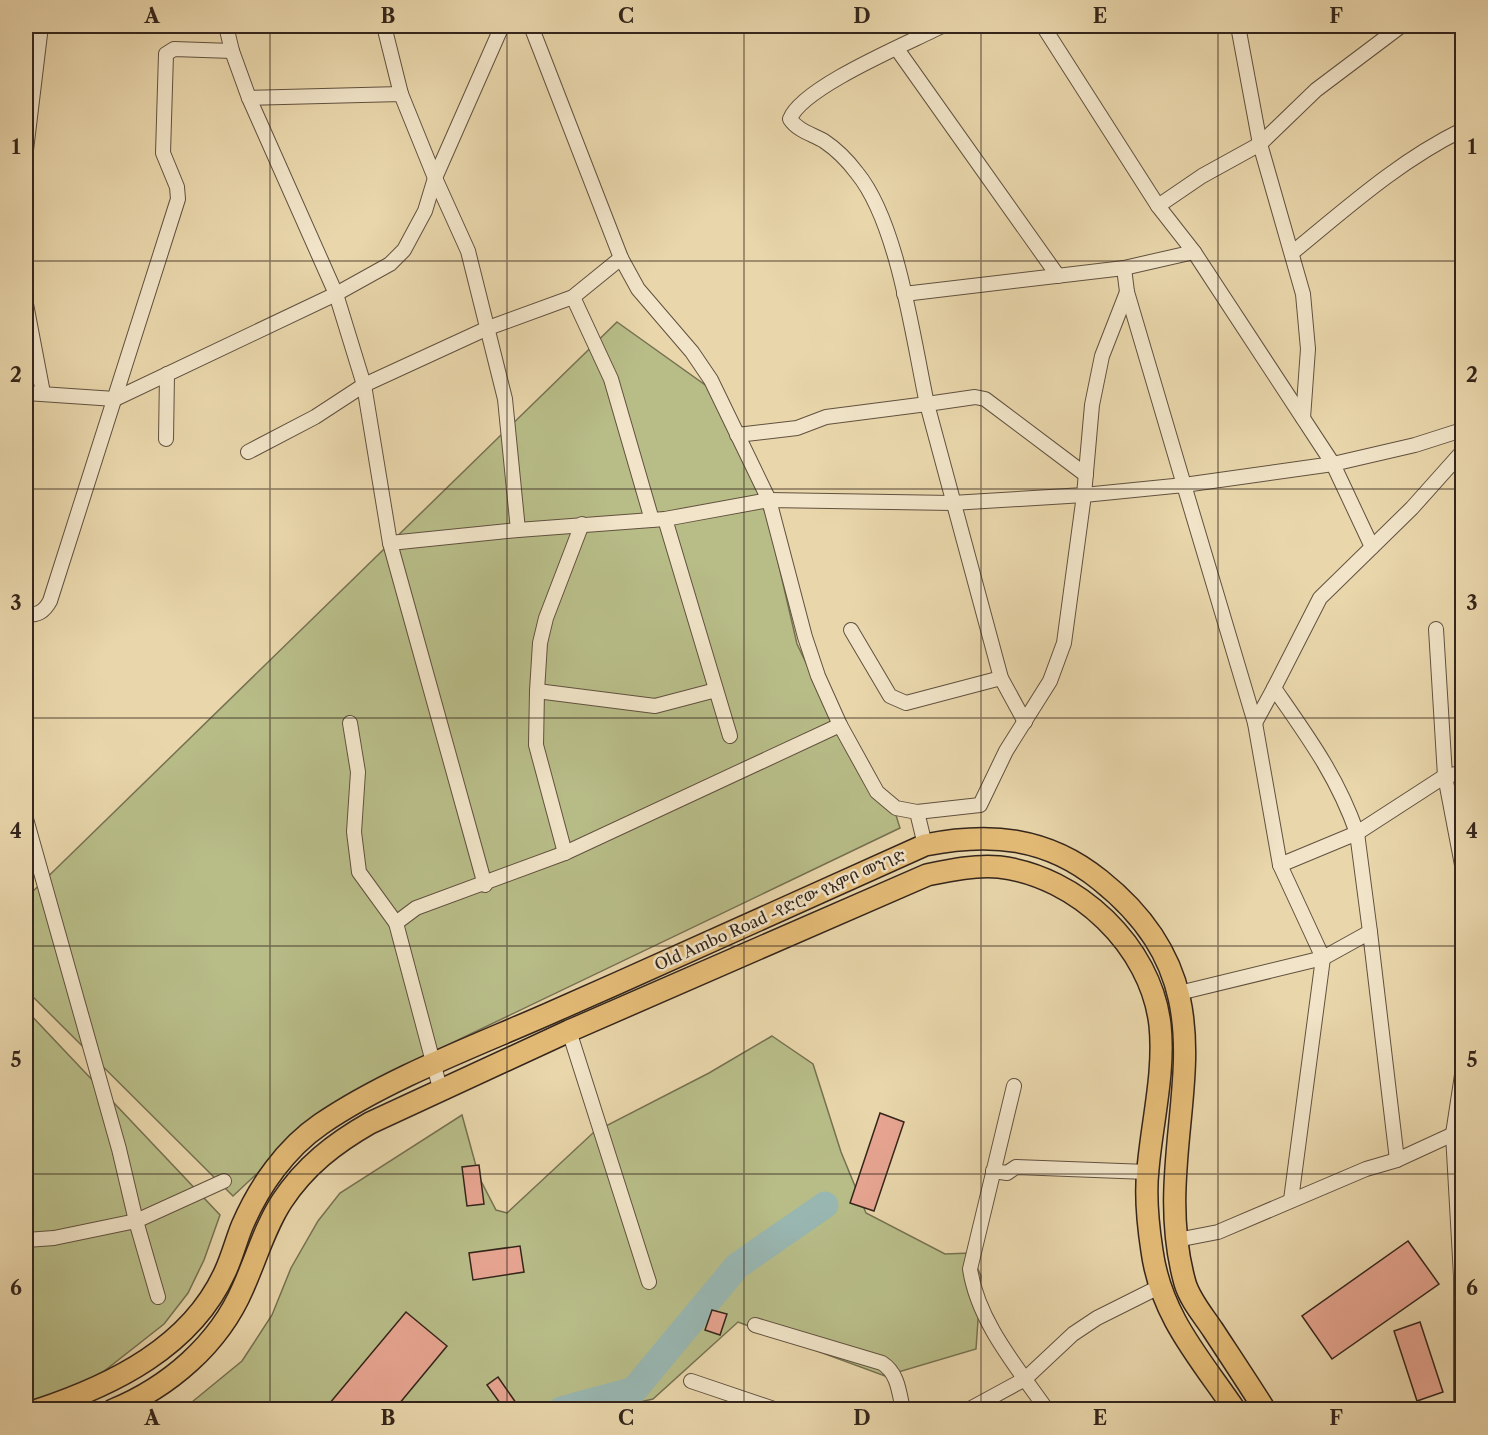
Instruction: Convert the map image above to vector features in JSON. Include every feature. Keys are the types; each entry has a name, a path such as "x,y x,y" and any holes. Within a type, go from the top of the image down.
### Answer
{"main road":[{"name":"Old Ambo Road -የድሮው የአምቦ መንገድ","path":"38,1410 127,1373 159,1352 186,1328 207,1303 225,1273 257,1196 278,1164 299,1142 320,1125 351,1105 432,1065 925,845 961,838 988,837 1042,848 1088,870 1115,892 1151,934 1165,956 1179,993 1185,1039 1185,1078 1175,1175 1177,1240 1188,1292 1265,1410"},
{"name":"Old Ambo Road -የድሮው የአምቦ መንገድ","path":"113,1410 157,1388 183,1369 208,1344 243,1290 280,1203 316,1160 340,1140 370,1122 441,1092 569,1031 927,875 965,867 998,867 1047,880 1066,889 1097,912 1113,929 1131,950 1144,973 1155,1000 1160,1024 1161,1051 1147,1172 1152,1251 1159,1287 1173,1320 1235,1410"},
{"path":"1113,929 1131,910"}],"street":[{"path":"26,150 41,26"},
{"path":"226,26 232,51 249,98 336,294 364,386 390,543 485,885"},
{"path":"384,26 401,94 468,251 505,399 518,530"},
{"path":"26,393 115,399 336,294 390,264 404,250 425,211 435,178 501,26"},
{"path":"531,26 621,258 638,289 692,352 711,380 769,500 805,637 818,676 840,724 877,792 896,808 917,812 980,805 1006,751 1050,681 1064,643 1084,495 1092,405 1102,356 1127,292"},
{"path":"942,26 827,86 793,111 790,119 794,126 825,142 843,157 874,196 881,210 904,294 927,404 952,503 1001,678 1025,722"},
{"path":"1043,26 1158,206 1194,252 1333,464 1372,547"},
{"path":"1238,26 1260,144 1293,252 1303,294 1308,349 1303,418"},
{"path":"1158,206 1202,176 1260,144 1316,90 1401,26"},
{"path":"26,615 37,615 45,610 50,601 178,199 177,187 163,153 166,54 174,49 232,51"},
{"path":"897,49 1058,276"},
{"path":"249,98 401,94"},
{"path":"1293,252 1390,172 1427,148 1462,130"},
{"path":"904,294 1124,268 1194,252"},
{"path":"248,452 315,417 364,386 488,328 573,297 621,258"},
{"path":"1124,268 1127,292 1255,723 1280,865 1323,958 1291,1200"},
{"path":"573,297 611,380 730,736"},
{"path":"26,304 43,393"},
{"path":"166,439 168,374"},
{"path":"737,435 797,428 826,417 975,397 985,399 1086,476"},
{"path":"390,543 582,524 659,520 769,500 952,503 1084,495 1184,485 1333,464 1415,445 1462,430"},
{"path":"1255,723 1320,598 1412,508 1462,452"},
{"path":"565,853 536,745 537,691 540,643 546,618 582,524"},
{"path":"1436,629 1445,776 1462,865"},
{"path":"851,630 890,696 897,701 906,703 1001,678"},
{"path":"1274,688 1330,770 1345,798 1356,833 1397,1160"},
{"path":"537,691 655,706 716,690"},
{"path":"350,723 358,772 354,832 359,872 396,923 441,1092"},
{"path":"396,923 416,908 485,885 565,853 840,724"},
{"path":"1280,865 1356,833 1445,776 1462,773"},
{"path":"917,812 925,845"},
{"path":"26,819 119,1149 136,1221 158,1297"},
{"path":"1179,993 1323,958 1370,932"},
{"path":"569,1031 649,1282"},
{"path":"1461,1410 1462,1320 1458,1132 1462,1075"},
{"path":"1014,1086 970,1269 973,1289 993,1330 1047,1410"},
{"path":"1177,1240 1218,1232 1366,1169 1397,1160 1458,1132"},
{"path":"993,1171 1007,1173 1016,1167 1147,1172"},
{"path":"26,1240 54,1238 136,1221 224,1181"},
{"path":"968,1410 1025,1379 1073,1334 1097,1318 1159,1287"},
{"path":"755,1325 882,1363 891,1368 903,1410"},
{"path":"691,1381 777,1410"}],"green space":[{"path":"617,322 722,397 769,523 797,644 834,721 895,812 900,828 433,1052 322,1113 233,1196 26,990 26,898"},
{"path":"26,1010 220,1215 204,1260 188,1293 164,1324 94,1379 26,1406"},
{"path":"772,1036 813,1064 841,1152 866,1213 945,1254 971,1253 981,1276 976,1349 885,1376 738,1322 653,1399 608,1409 179,1410 242,1361 272,1315 291,1268 318,1221 340,1193 462,1115 479,1177 496,1210 507,1213 594,1132 709,1073"}],"building":[{"path":"880,1113 904,1122 874,1211 850,1203"},
{"path":"479,1165 484,1204 467,1206 462,1167"},
{"path":"1408,1241 1439,1284 1332,1359 1302,1316"},
{"path":"520,1246 524,1272 473,1280 469,1253"},
{"path":"712,1310 727,1314 720,1335 705,1330"},
{"path":"406,1312 447,1346 394,1410 324,1410"},
{"path":"1420,1322 1443,1392 1417,1401 1394,1331"},
{"path":"498,1377 521,1410 505,1410 487,1385"}],"waterway":[{"path":"561,1410 634,1390 737,1266 825,1205"}]}
